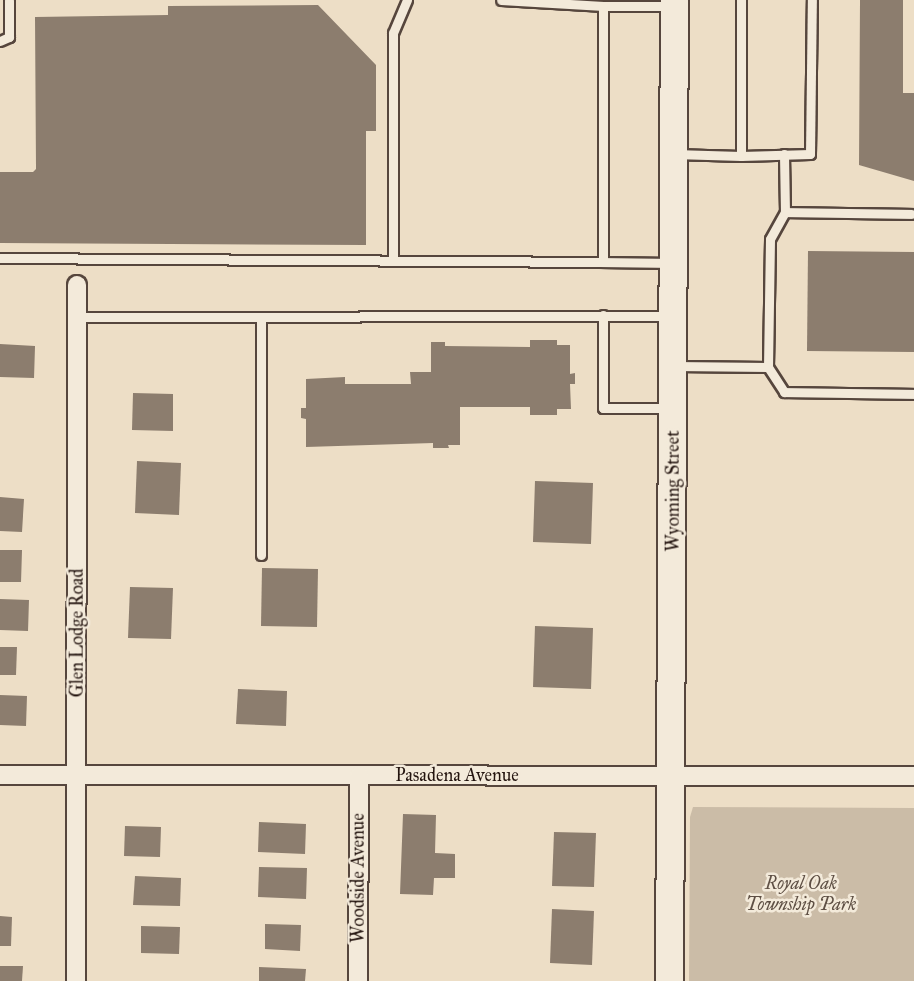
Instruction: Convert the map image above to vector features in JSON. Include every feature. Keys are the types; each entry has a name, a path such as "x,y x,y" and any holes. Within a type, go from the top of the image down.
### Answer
{"street":[{"name":"Wyoming Street","path":"669,981 674,408 674,3"},
{"name":"Glen Lodge Road","path":"76,981 77,285"},
{"name":"Pasadena Avenue","path":"0,775 914,776"},
{"name":"Woodside Avenue","path":"358,981 359,776"}],"lane":[{"path":"0,41 9,37 9,0"},
{"path":"393,260 393,33 407,0"},
{"path":"501,0 603,6 674,3"},
{"path":"741,0 741,156"},
{"path":"674,154 741,156 810,154 812,0"},
{"path":"603,6 603,262"},
{"path":"784,154 785,213 770,239 768,368 784,392 914,394"},
{"path":"785,213 911,214"},
{"path":"0,258 674,263"},
{"path":"603,315 603,408 674,408"},
{"path":"77,317 674,316"},
{"path":"261,317 261,555"},
{"path":"674,366 768,368"}],"green space":[{"name":"Royal Oak Township Park","path":"693,807 914,808 914,981 689,981 690,817"}],"building":[{"path":"860,0 903,0 903,93 914,93 914,181 859,165"},
{"path":"318,5 376,65 376,131 366,131 366,245 0,243 0,172 33,172 36,169 35,17 168,15 168,6"},
{"path":"808,251 914,252 914,352 807,351"},
{"path":"530,340 557,340 557,345 570,345 570,374 575,373 575,384 570,384 571,409 557,409 557,415 530,415 530,407 460,407 460,445 448,445 449,448 433,448 433,443 306,447 306,419 301,418 301,408 306,408 306,379 345,377 345,384 411,384 410,372 431,372 431,342 445,342 445,346 530,347"},
{"path":"0,344 35,346 34,378 0,377"},
{"path":"133,393 173,394 173,431 132,430"},
{"path":"137,461 181,463 179,515 135,513"},
{"path":"535,481 593,483 591,544 533,542"},
{"path":"0,497 24,499 22,532 0,531"},
{"path":"0,550 22,550 21,582 0,582"},
{"path":"262,568 318,569 317,627 261,626"},
{"path":"130,587 173,588 171,639 128,638"},
{"path":"0,599 29,600 28,631 0,630"},
{"path":"535,626 593,628 591,689 533,687"},
{"path":"0,647 17,647 16,675 0,675"},
{"path":"238,689 287,691 286,726 236,724"},
{"path":"0,695 27,696 26,726 0,725"},
{"path":"403,814 436,815 435,853 455,854 455,878 434,878 433,895 400,894"},
{"path":"259,822 306,824 305,854 258,852"},
{"path":"125,826 161,827 160,857 124,856"},
{"path":"554,832 596,833 594,887 552,886"},
{"path":"259,867 307,868 306,899 258,897"},
{"path":"135,876 181,878 180,906 133,905"},
{"path":"552,909 594,911 592,965 550,963"},
{"path":"0,916 12,917 11,946 0,946"},
{"path":"265,924 301,925 300,951 265,949"},
{"path":"141,926 180,927 179,954 141,953"},
{"path":"0,966 23,966 22,981 0,981"},
{"path":"259,967 306,969 305,981 259,981"}]}
